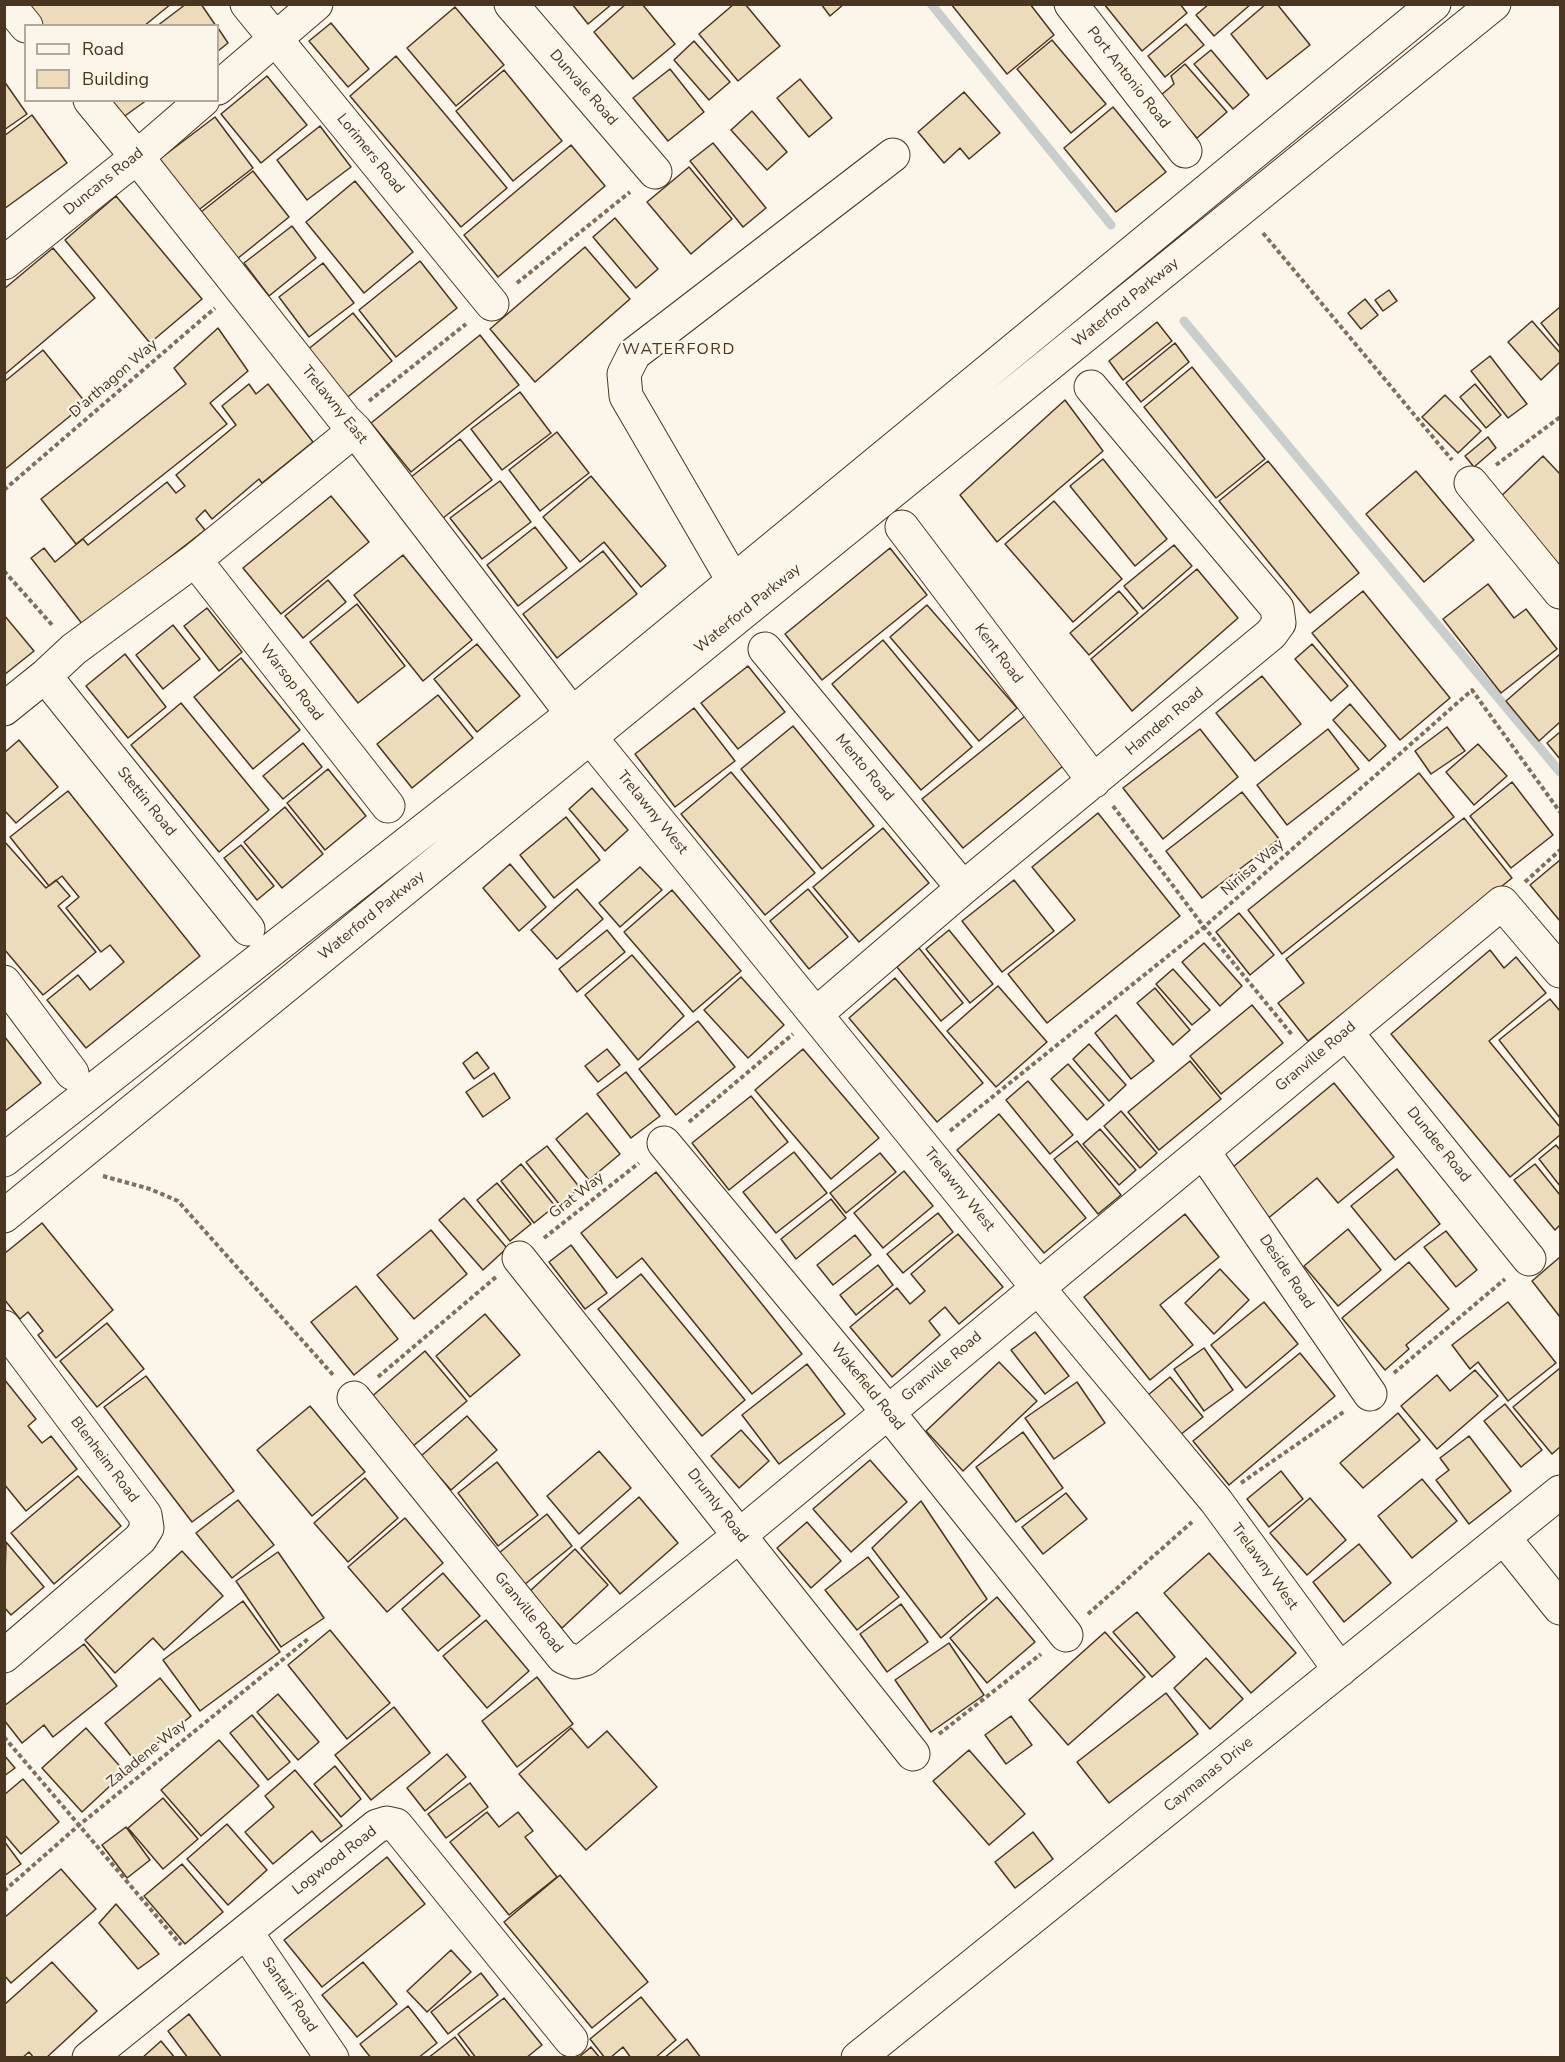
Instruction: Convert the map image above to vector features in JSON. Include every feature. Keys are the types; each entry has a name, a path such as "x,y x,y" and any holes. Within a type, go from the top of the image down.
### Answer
{"street":[{"path":"8,4 24,24"},
{"name":"Lorimers Road","path":"247,4 492,304"},
{"path":"219,87 316,4"},
{"name":"Dunvale Road","path":"511,4 655,172"},
{"name":"Port Antonio Road","path":"1071,4 1185,151"},
{"name":"Waterford Parkway","path":"4,1216 67,1165 581,726 734,582 1434,4"},
{"name":"Waterford Parkway","path":"4,1160 581,726 1242,208 1494,4"},
{"name":"Trelawny East","path":"92,102 355,430 581,726"},
{"name":"Duncans Road","path":"4,262 137,157 201,102"},
{"path":"734,582 626,396 624,374 634,354 892,155"},
{"name":"Hamden Road","path":"816,1014 963,888 1271,634 1279,624 1276,608 1091,387"},
{"path":"4,709 74,649 195,560 355,430"},
{"path":"1471,483 1560,592"},
{"name":"Kent Road","path":"902,527 1094,781"},
{"name":"Warsop Road","path":"195,560 388,806"},
{"name":"Mento Road","path":"765,649 963,888"},
{"name":"Stettin Road","path":"45,676 248,929"},
{"name":"Trelawny West","path":"581,726 1038,1288 1216,1501 1340,1670"},
{"path":"1502,903 1560,971"},
{"name":"Granville Road","path":"354,1398 563,1657 575,1662 585,1659 740,1535 1502,903"},
{"path":"4,982 72,1073"},
{"name":"Dundee Road","path":"1346,1032 1529,1259"},
{"name":"Wakefield Road","path":"664,1143 888,1412 1066,1635"},
{"name":"Deside Road","path":"1203,1151 1370,1394"},
{"name":"Drumly Road","path":"519,1257 913,1754"},
{"name":"Blenheim Road","path":"4,1327 145,1515 147,1528 140,1539 4,1656"},
{"name":"Caymanas Drive","path":"858,2058 1560,1492"},
{"path":"1504,1538 1560,1608"},
{"name":"Logwood Road","path":"89,2058 377,1826 387,1823 396,1825 571,2040"},
{"name":"Santari Road","path":"246,1932 332,2058"}],"path":[{"path":"1242,208 1471,483 1560,417"},
{"name":"D'arthagon Way","path":"4,490 240,286"},
{"path":"4,572 74,649"},
{"name":"Niriisa Way","path":"926,1150 1204,927 1472,690 1560,812"},
{"path":"1094,781 1204,927 1312,1060"},
{"path":"1502,903 1560,850"},
{"name":"Grat Way","path":"354,1398 519,1257 664,1143 816,1014"},
{"path":"67,1165 150,1189 178,1202 354,1398"},
{"name":"Zaladene Way","path":"4,1892 78,1826 308,1639"},
{"path":"4,1737 201,1968"}],"building":[{"path":"23,4 171,4 146,24 38,24"},
{"path":"186,4 201,4 215,24 160,24"},
{"path":"572,4 612,4 588,24"},
{"path":"626,4 642,4 675,44 633,79 594,32"},
{"path":"734,4 745,4 780,46 738,81 699,34"},
{"path":"821,4 844,4 830,16"},
{"path":"951,4 1030,4 1054,35 1007,74"},
{"path":"1104,4 1180,4 1187,13 1142,51"},
{"path":"1209,4 1251,4 1214,36 1196,15"},
{"path":"1266,4 1277,4 1310,45 1267,79 1231,34"},
{"path":"455,7 504,65 456,106 407,48"},
{"path":"331,23 369,69 348,87 309,41"},
{"path":"1186,24 1204,45 1165,77 1148,56"},
{"path":"219,30 228,43 219,50"},
{"path":"1052,40 1106,104 1071,133 1017,69"},
{"path":"694,41 730,82 709,100 674,60"},
{"path":"1211,50 1249,95 1233,109 1194,64"},
{"path":"396,56 507,188 461,227 350,96"},
{"path":"1185,64 1227,112 1197,138 1160,96 1174,84 1171,76"},
{"path":"670,69 704,112 668,141 633,98"},
{"path":"504,70 562,141 513,181 456,111"},
{"path":"267,76 307,125 261,163 221,114"},
{"path":"800,79 832,118 809,137 777,98"},
{"path":"4,81 27,114 4,130"},
{"path":"964,92 1000,133 969,159 960,148 944,163 918,132"},
{"path":"100,102 144,102 115,123"},
{"path":"1113,107 1166,172 1116,212 1064,148"},
{"path":"752,111 787,152 767,170 731,130"},
{"path":"32,115 67,163 4,209 4,136"},
{"path":"215,117 253,168 196,212 157,161"},
{"path":"320,126 351,167 307,200 277,160"},
{"path":"713,143 766,208 743,227 690,161"},
{"path":"571,145 605,186 498,277 464,235"},
{"path":"689,167 732,219 691,254 647,202"},
{"path":"253,171 289,217 237,259 201,212"},
{"path":"355,181 413,252 364,293 306,222"},
{"path":"116,196 202,299 150,343 65,240"},
{"path":"615,218 658,269 636,288 593,237"},
{"path":"292,226 316,258 269,296 244,263"},
{"path":"585,247 630,299 535,382 490,329"},
{"path":"53,248 95,298 4,375 4,289"},
{"path":"420,261 457,308 396,357 359,310"},
{"path":"323,263 354,303 309,337 279,297"},
{"path":"1389,290 1397,301 1383,311 1375,300"},
{"path":"1365,299 1378,315 1361,329 1348,313"},
{"path":"1560,307 1560,347 1541,323"},
{"path":"353,313 392,361 344,400 306,351"},
{"path":"1532,321 1560,353 1560,362 1541,380 1508,342"},
{"path":"1157,322 1172,341 1123,380 1109,361"},
{"path":"218,328 248,371 210,403 227,424 76,544 41,499 186,384 174,368"},
{"path":"480,335 519,385 411,472 371,423"},
{"path":"1175,343 1189,362 1141,402 1126,383"},
{"path":"43,350 86,403 4,470 4,382"},
{"path":"1490,356 1527,404 1508,418 1471,371"},
{"path":"1192,367 1265,459 1216,498 1144,407"},
{"path":"249,384 256,394 268,384 313,442 262,483 259,479 212,519 205,510 196,519 205,530 83,625 31,558 44,548 55,562 83,539 88,545 167,482 176,493 185,486 176,475 236,425 222,406"},
{"path":"1475,384 1501,415 1486,428 1460,397"},
{"path":"520,392 551,433 502,470 471,429"},
{"path":"1445,395 1481,431 1458,453 1422,417"},
{"path":"1065,400 1103,451 997,542 960,495"},
{"path":"557,432 589,473 540,511 509,470"},
{"path":"1488,437 1496,448 1474,467 1465,456"},
{"path":"460,439 492,480 443,518 411,477"},
{"path":"1543,456 1560,474 1560,566 1558,568 1495,502"},
{"path":"1103,459 1167,539 1135,566 1070,486"},
{"path":"1268,461 1359,573 1310,613 1219,501"},
{"path":"1416,471 1474,540 1424,582 1366,514"},
{"path":"591,476 666,566 641,587 604,542 580,562 543,517"},
{"path":"500,481 531,522 482,559 450,518"},
{"path":"331,496 369,542 281,614 243,568"},
{"path":"1054,501 1122,579 1073,622 1005,544"},
{"path":"535,527 567,568 518,606 487,565"},
{"path":"1174,545 1192,566 1143,609 1124,586"},
{"path":"890,548 927,595 822,680 785,634"},
{"path":"603,551 637,594 557,658 523,614"},
{"path":"403,555 472,640 423,681 354,595"},
{"path":"1197,569 1238,618 1132,711 1091,659"},
{"path":"328,580 346,602 303,638 285,616"},
{"path":"1488,584 1514,618 1526,609 1557,649 1501,693 1443,619"},
{"path":"1119,591 1138,613 1089,655 1070,633"},
{"path":"1363,591 1450,698 1400,740 1312,633"},
{"path":"357,604 405,666 358,703 310,642"},
{"path":"927,605 1017,708 979,741 890,637"},
{"path":"207,608 242,652 219,671 184,626"},
{"path":"4,615 34,651 4,675"},
{"path":"173,625 200,659 163,689 136,655"},
{"path":"883,640 972,747 921,790 832,684"},
{"path":"477,644 520,696 477,732 434,679"},
{"path":"1312,644 1348,686 1331,701 1295,659"},
{"path":"125,654 166,707 128,738 86,686"},
{"path":"1560,654 1560,722 1539,741 1506,701"},
{"path":"241,658 300,730 253,769 194,697"},
{"path":"748,666 785,712 738,749 701,703"},
{"path":"1262,676 1301,724 1255,761 1216,713"},
{"path":"438,695 473,738 412,788 377,744"},
{"path":"181,703 269,810 219,852 131,745"},
{"path":"1350,704 1386,746 1369,761 1333,720"},
{"path":"694,708 735,761 675,807 635,754"},
{"path":"1029,713 1068,762 963,848 922,799"},
{"path":"793,726 874,826 822,869 741,769"},
{"path":"1447,727 1465,751 1431,774 1415,751"},
{"path":"1200,729 1238,777 1163,839 1123,788"},
{"path":"1328,729 1359,769 1287,825 1257,785"},
{"path":"1560,732 1560,759 1547,743"},
{"path":"19,740 58,787 16,823 4,810 4,753"},
{"path":"303,743 322,767 283,799 263,776"},
{"path":"1478,744 1507,776 1474,805 1446,772"},
{"path":"328,769 366,816 325,850 287,803"},
{"path":"731,772 815,873 765,915 681,814"},
{"path":"1419,773 1454,817 1282,954 1248,910"},
{"path":"1512,782 1553,835 1511,868 1470,816"},
{"path":"592,788 628,830 605,851 569,809"},
{"path":"68,791 200,956 86,1048 47,1000 78,975 90,990 124,962 110,945 101,952 66,908 79,897 62,876 49,886 10,837"},
{"path":"1242,792 1279,839 1202,898 1166,851"},
{"path":"285,807 323,854 282,888 244,842"},
{"path":"1098,813 1180,916 1047,1023 1008,974 1075,920 1032,867"},
{"path":"566,817 600,860 554,898 520,855"},
{"path":"1464,818 1512,878 1308,1041 1278,1003 1304,983 1286,959"},
{"path":"883,828 929,883 859,942 813,887"},
{"path":"4,841 46,888 56,880 70,896 58,906 96,952 43,995 4,949"},
{"path":"241,845 274,886 257,900 224,858"},
{"path":"1560,860 1560,921 1530,885"},
{"path":"510,864 546,907 519,931 483,888"},
{"path":"640,867 662,890 620,927 599,903"},
{"path":"1014,880 1054,931 1002,972 962,921"},
{"path":"577,889 603,919 557,959 531,930"},
{"path":"808,889 848,937 809,969 770,921"},
{"path":"672,890 741,971 693,1012 624,932"},
{"path":"1239,913 1274,955 1250,975 1216,932"},
{"path":"607,930 625,952 577,992 559,969"},
{"path":"949,930 993,984 970,1003 926,949"},
{"path":"1204,943 1242,986 1220,1006 1182,962"},
{"path":"919,948 963,1003 941,1021 897,967"},
{"path":"1490,950 1504,968 1516,957 1546,993 1489,1041 1560,1127 1560,1135 1510,1177 1391,1034"},
{"path":"632,955 684,1016 638,1060 585,995"},
{"path":"1173,969 1210,1010 1192,1025 1156,984"},
{"path":"741,977 784,1025 748,1058 704,1010"},
{"path":"895,978 983,1083 937,1122 849,1018"},
{"path":"998,986 1047,1042 996,1087 947,1031"},
{"path":"1155,988 1190,1030 1173,1045 1137,1003"},
{"path":"1550,999 1560,1011 1560,1118 1499,1040"},
{"path":"1252,1005 1283,1043 1221,1094 1190,1056"},
{"path":"1116,1015 1154,1061 1131,1079 1095,1033"},
{"path":"698,1021 735,1067 676,1115 639,1069"},
{"path":"4,1036 41,1083 4,1112"},
{"path":"1089,1044 1126,1085 1109,1101 1073,1059"},
{"path":"607,1049 620,1065 598,1082 585,1066"},
{"path":"803,1049 879,1138 831,1179 755,1090"},
{"path":"477,1052 489,1068 474,1079 463,1063"},
{"path":"1190,1061 1221,1099 1159,1150 1128,1112"},
{"path":"1068,1064 1104,1105 1087,1120 1051,1079"},
{"path":"626,1072 660,1116 631,1138 597,1094"},
{"path":"494,1073 510,1098 483,1117 466,1092"},
{"path":"1028,1081 1073,1135 1050,1154 1006,1100"},
{"path":"1334,1083 1394,1157 1338,1203 1317,1178 1266,1220 1227,1172"},
{"path":"751,1096 788,1142 729,1190 692,1143"},
{"path":"1121,1111 1157,1153 1140,1168 1104,1126"},
{"path":"587,1113 620,1154 589,1180 556,1139"},
{"path":"999,1114 1086,1218 1044,1253 957,1150"},
{"path":"1100,1129 1136,1170 1119,1185 1083,1144"},
{"path":"1077,1141 1121,1195 1098,1214 1054,1159"},
{"path":"1556,1145 1560,1150 1560,1186 1539,1159"},
{"path":"547,1146 580,1188 559,1204 526,1162"},
{"path":"794,1152 827,1193 776,1233 743,1192"},
{"path":"880,1153 896,1172 846,1213 830,1193"},
{"path":"521,1164 555,1206 534,1223 501,1181"},
{"path":"1535,1164 1560,1195 1560,1225 1555,1230 1514,1180"},
{"path":"1397,1169 1440,1224 1395,1260 1351,1206"},
{"path":"904,1171 933,1206 883,1248 854,1213"},
{"path":"656,1172 802,1354 752,1394 642,1258 617,1278 581,1233"},
{"path":"497,1183 531,1224 510,1241 477,1200"},
{"path":"464,1198 507,1248 483,1270 439,1220"},
{"path":"831,1199 846,1218 796,1259 781,1239"},
{"path":"938,1213 953,1232 903,1273 887,1254"},
{"path":"1185,1214 1219,1257 1160,1305 1193,1345 1150,1380 1084,1297"},
{"path":"42,1223 113,1310 56,1358 38,1335 43,1331 28,1312 20,1319 4,1299 4,1254"},
{"path":"1348,1229 1381,1270 1338,1306 1304,1266"},
{"path":"431,1230 467,1274 414,1319 377,1275"},
{"path":"1446,1231 1477,1270 1456,1287 1424,1247"},
{"path":"958,1234 1003,1287 959,1324 945,1307 929,1321 940,1335 892,1377 850,1327 897,1288 910,1304 925,1291 911,1274"},
{"path":"855,1235 871,1255 833,1285 817,1265"},
{"path":"571,1245 607,1293 585,1309 549,1262"},
{"path":"1560,1257 1560,1317 1532,1281"},
{"path":"1409,1262 1449,1309 1406,1345 1409,1349 1385,1370 1342,1318"},
{"path":"878,1265 893,1285 856,1315 840,1295"},
{"path":"1220,1269 1249,1300 1214,1334 1185,1303"},
{"path":"641,1274 745,1400 702,1436 598,1309"},
{"path":"356,1286 398,1339 354,1375 311,1322"},
{"path":"1264,1302 1298,1344 1246,1388 1211,1345"},
{"path":"1508,1302 1556,1363 1508,1401 1478,1362 1470,1369 1452,1345"},
{"path":"485,1314 520,1355 470,1397 436,1356"},
{"path":"107,1323 144,1369 97,1407 60,1361"},
{"path":"1035,1332 1069,1376 1045,1394 1011,1350"},
{"path":"1204,1348 1233,1390 1204,1411 1174,1369"},
{"path":"425,1351 467,1401 412,1447 370,1398"},
{"path":"1300,1353 1335,1396 1229,1485 1193,1441"},
{"path":"999,1362 1037,1401 963,1471 926,1431"},
{"path":"807,1364 845,1414 779,1464 742,1415"},
{"path":"1560,1368 1560,1447 1552,1454 1513,1407"},
{"path":"1475,1370 1498,1396 1437,1449 1401,1406 1437,1375 1450,1391"},
{"path":"146,1376 234,1491 192,1522 104,1407"},
{"path":"1170,1377 1203,1417 1180,1435 1148,1395"},
{"path":"4,1379 36,1419 28,1426 42,1443 51,1436 77,1469 26,1511 4,1484"},
{"path":"1077,1382 1105,1423 1054,1459 1025,1418"},
{"path":"1505,1404 1542,1450 1521,1467 1484,1421"},
{"path":"310,1406 365,1472 312,1516 257,1450"},
{"path":"1398,1413 1420,1440 1363,1488 1340,1463"},
{"path":"467,1416 497,1450 451,1490 421,1456"},
{"path":"741,1430 769,1461 739,1488 711,1456"},
{"path":"1023,1432 1063,1488 1016,1522 976,1467"},
{"path":"1469,1436 1511,1491 1469,1524 1436,1480 1449,1470 1440,1458"},
{"path":"599,1451 631,1488 579,1534 547,1496"},
{"path":"870,1460 907,1502 851,1552 813,1509"},
{"path":"497,1462 538,1515 498,1546 458,1493"},
{"path":"1281,1471 1303,1499 1269,1527 1247,1499"},
{"path":"78,1476 121,1526 54,1584 11,1533"},
{"path":"365,1478 398,1518 348,1562 314,1523"},
{"path":"1422,1479 1457,1521 1412,1558 1378,1516"},
{"path":"1066,1493 1087,1519 1043,1554 1022,1527"},
{"path":"639,1497 678,1543 620,1594 581,1548"},
{"path":"1310,1498 1346,1540 1307,1575 1270,1533"},
{"path":"238,1500 274,1545 232,1578 196,1533"},
{"path":"921,1501 987,1599 941,1638 872,1548"},
{"path":"547,1514 572,1546 524,1585 499,1553"},
{"path":"405,1518 443,1563 387,1612 348,1567"},
{"path":"807,1522 841,1561 811,1588 777,1548"},
{"path":"6,1542 44,1587 11,1615 4,1607"},
{"path":"1359,1544 1391,1583 1344,1622 1313,1582"},
{"path":"575,1549 608,1585 562,1628 529,1592"},
{"path":"182,1551 223,1596 164,1650 153,1638 115,1673 85,1640"},
{"path":"278,1552 324,1618 281,1647 236,1581"},
{"path":"1209,1553 1296,1653 1251,1693 1164,1593"},
{"path":"868,1557 899,1597 857,1630 825,1590"},
{"path":"443,1573 480,1616 438,1651 402,1609"},
{"path":"997,1597 1035,1642 987,1683 950,1638"},
{"path":"243,1601 280,1652 200,1711 163,1660"},
{"path":"901,1604 928,1642 887,1672 860,1634"},
{"path":"1137,1612 1175,1657 1152,1677 1113,1632"},
{"path":"486,1620 529,1671 487,1708 443,1656"},
{"path":"330,1630 390,1703 347,1739 288,1665"},
{"path":"1105,1632 1145,1677 1068,1745 1029,1700"},
{"path":"949,1643 984,1695 931,1732 895,1680"},
{"path":"84,1644 117,1686 53,1737 44,1725 22,1743 4,1720 4,1706"},
{"path":"1206,1658 1243,1699 1210,1729 1174,1688"},
{"path":"537,1677 573,1724 517,1767 482,1721"},
{"path":"160,1678 191,1716 135,1761 105,1723"},
{"path":"1166,1693 1198,1734 1109,1803 1077,1762"},
{"path":"278,1694 319,1742 298,1760 257,1712"},
{"path":"394,1707 430,1753 371,1800 335,1755"},
{"path":"252,1715 290,1762 268,1780 230,1733"},
{"path":"1011,1716 1032,1745 1006,1764 985,1735"},
{"path":"86,1728 125,1772 82,1812 42,1768"},
{"path":"571,1728 588,1748 607,1731 657,1787 586,1850 519,1774"},
{"path":"219,1740 259,1786 201,1836 161,1790"},
{"path":"969,1750 1025,1814 989,1845 933,1781"},
{"path":"447,1754 466,1777 425,1811 407,1788"},
{"path":"4,1755 15,1768 4,1776"},
{"path":"335,1766 361,1799 341,1817 314,1784"},
{"path":"295,1770 342,1826 321,1842 312,1831 273,1864 245,1832 274,1807 265,1796"},
{"path":"23,1779 59,1822 21,1854 4,1834 4,1795"},
{"path":"470,1783 488,1807 446,1838 428,1814"},
{"path":"163,1798 198,1839 163,1869 128,1828"},
{"path":"487,1812 499,1827 518,1812 533,1831 525,1837 557,1877 509,1915 450,1842"},
{"path":"227,1824 267,1870 228,1905 187,1859"},
{"path":"126,1827 150,1860 127,1878 102,1845"},
{"path":"1033,1832 1053,1859 1015,1888 995,1862"},
{"path":"4,1841 21,1864 4,1876"},
{"path":"387,1857 425,1904 322,1987 284,1940"},
{"path":"182,1864 223,1912 185,1944 144,1896"},
{"path":"61,1869 96,1909 11,1983 4,1975 4,1918"},
{"path":"560,1875 648,1982 592,2028 504,1922"},
{"path":"116,1904 159,1954 138,1969 99,1923"},
{"path":"451,1950 471,1972 427,2012 407,1991"},
{"path":"52,1962 97,2011 46,2058 34,2058 29,2052 22,2058 4,2058 4,2005"},
{"path":"363,1962 397,2004 357,2037 322,1995"},
{"path":"481,1973 498,1995 448,2034 431,2012"},
{"path":"641,1997 676,2040 655,2058 631,2058 623,2047 610,2058 605,2058 590,2039"},
{"path":"504,1998 542,2045 526,2058 476,2058 458,2034"},
{"path":"408,2006 437,2043 418,2058 371,2058 360,2044"},
{"path":"189,2014 222,2058 188,2058 168,2031"},
{"path":"455,2037 471,2058 428,2058"},
{"path":"687,2039 701,2058 664,2058"},
{"path":"161,2041 175,2058 142,2058"},
{"path":"591,2047 600,2058 578,2058"}],"waterway":[{"path":"931,4 1111,225"},
{"path":"1184,321 1560,772"}],"district":[{"name":"WATERFORD","path":"679,350"}]}
